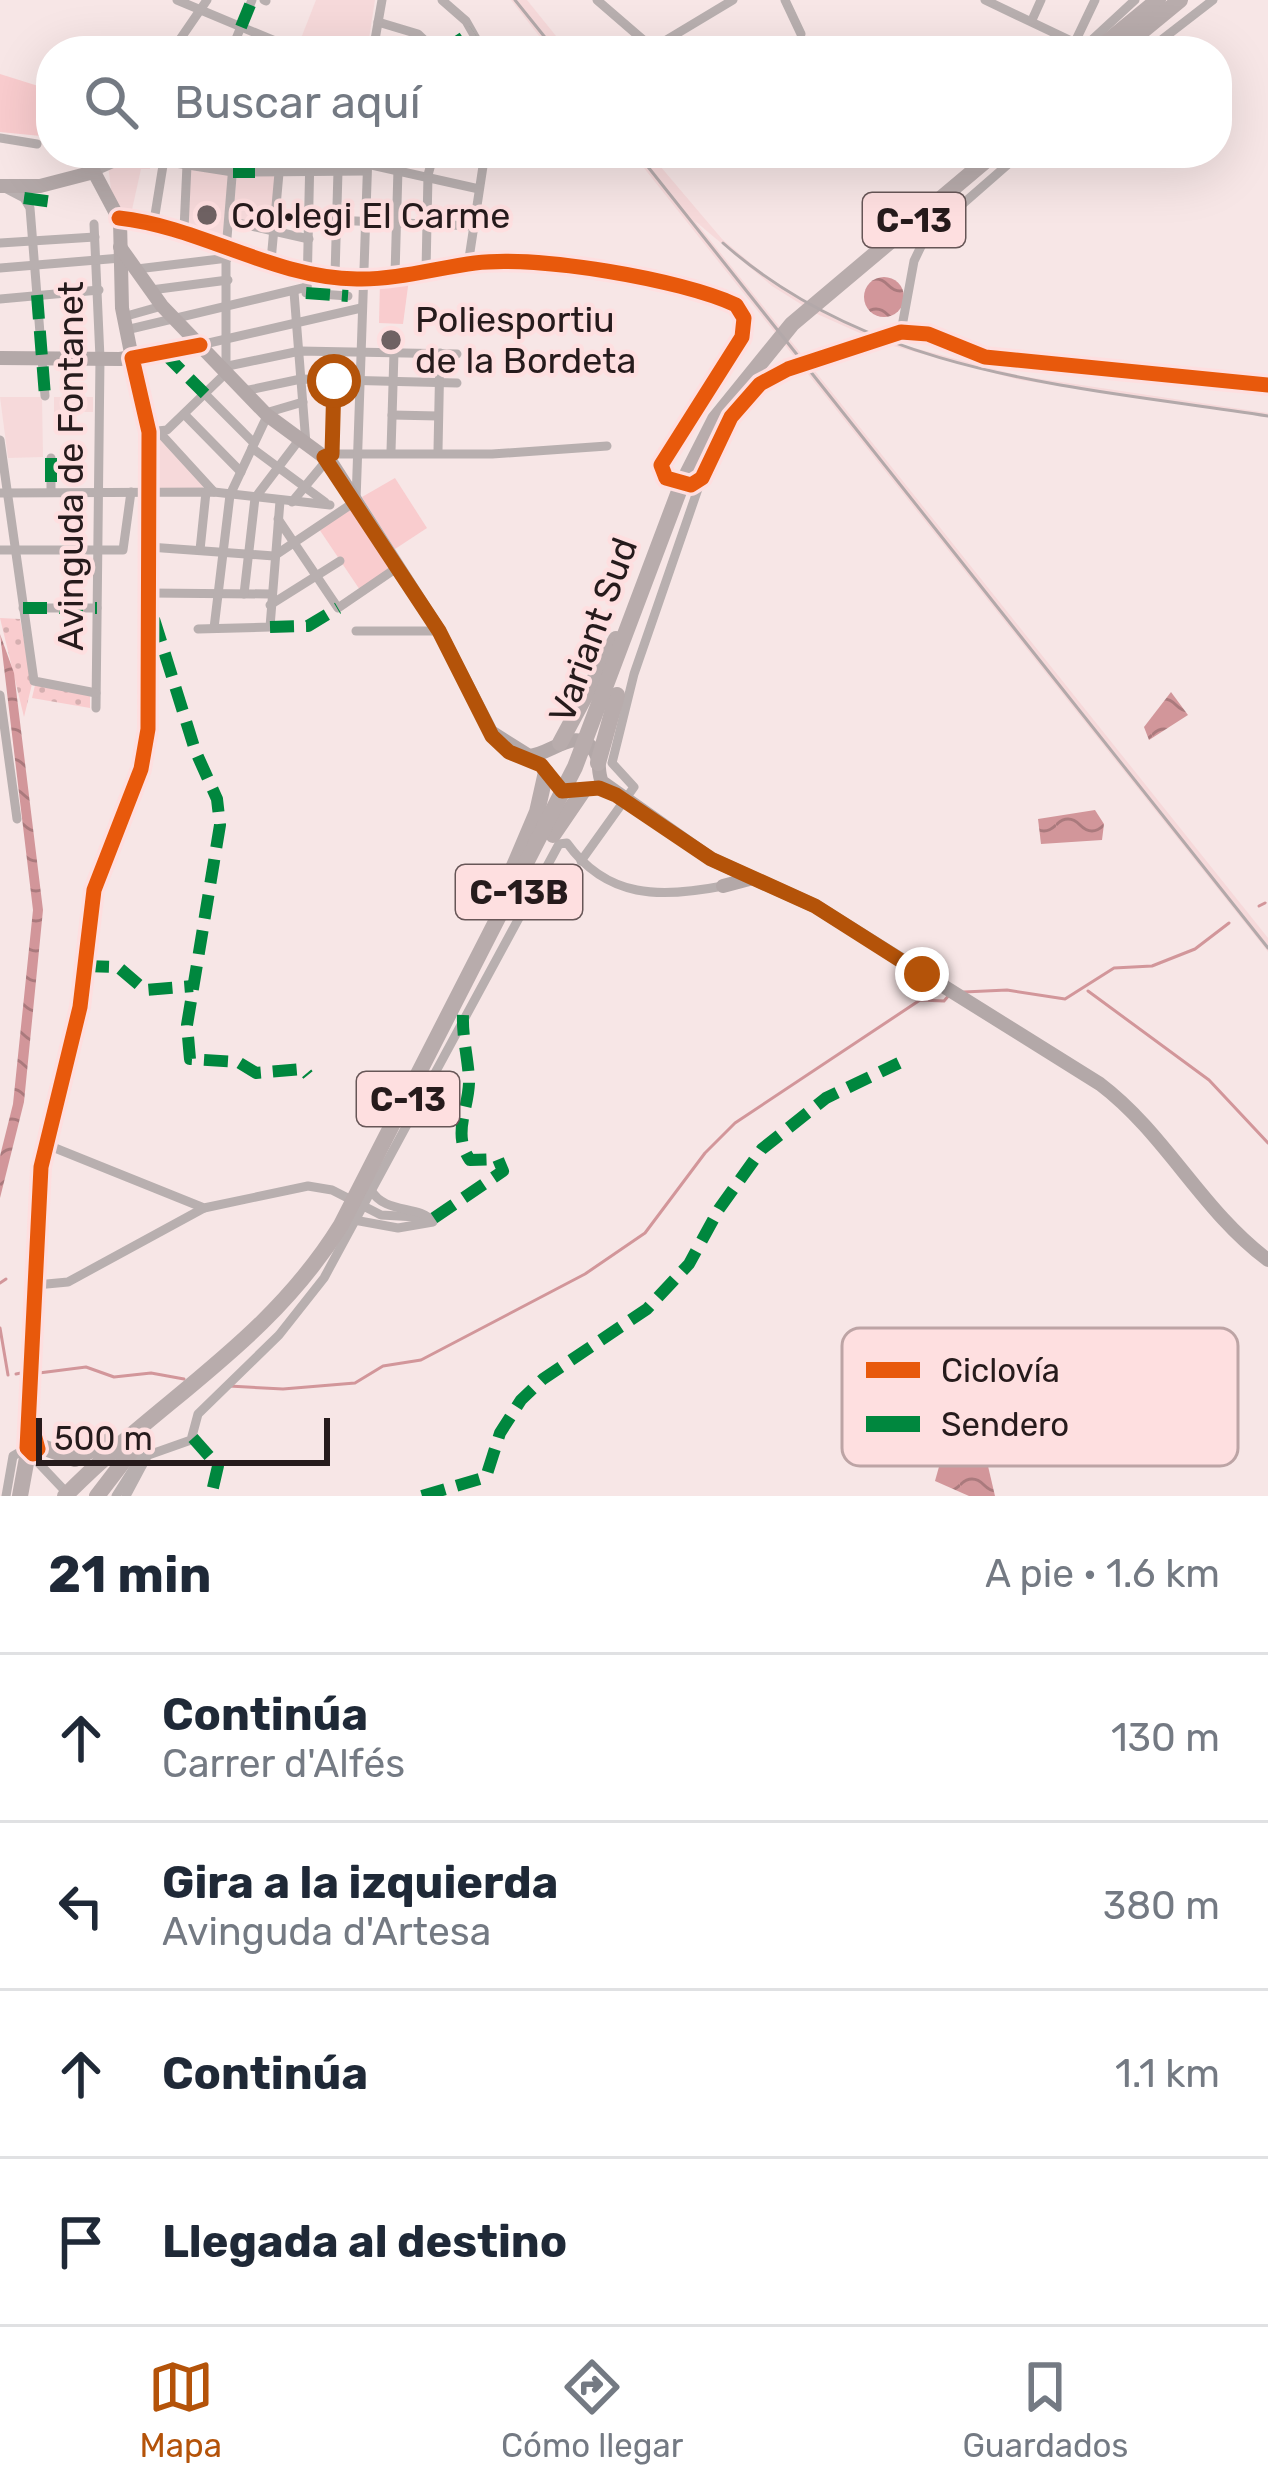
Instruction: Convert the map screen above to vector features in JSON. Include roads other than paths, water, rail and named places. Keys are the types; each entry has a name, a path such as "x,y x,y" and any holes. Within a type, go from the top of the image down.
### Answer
{"highway":[{"path":"1107,36 1168,2"},
{"path":"1126,36 1168,2"},
{"path":"1133,36 1168,2"},
{"name":"C-13","path":"773,338 964,168"},
{"name":"C-13","path":"828,287 976,168"},
{"name":"Variant Sud","path":"574,743 674,505 716,419 773,338"},
{"name":"Variant Sud","path":"219,1378 304,1279 341,1225 563,785 574,743 698,435 773,338"},
{"path":"598,768 674,505"},
{"name":"Variant Sud","path":"470,962 563,785"},
{"name":"C-13B","path":"470,962 526,839 563,785"},
{"name":"C-13","path":"70,1491 141,1420 219,1378 326,1237 470,962"},
{"path":"97,1496 132,1448 180,1398"},
{"name":"C-13","path":"55,1496 70,1491 180,1398"},
{"path":"20,1496 32,1449 61,1458 81,1458 141,1420"}],"main road":[{"path":"2,187 40,187 93,176 119,218 124,324 132,358"},
{"path":"121,253 162,306 267,416 328,455 440,633 491,732 505,749 563,785 616,795"},
{"path":"0,358 132,358 200,345"},
{"path":"491,732 529,756"},
{"path":"563,785 574,743"},
{"path":"505,749 529,756 586,744 616,795 736,877 815,906 1120,1099 1142,1119 1223,1223 1268,1260"},
{"path":"563,785 598,768"}],"street":[{"path":"177,0 204,5 262,36"},
{"path":"237,36 252,0"},
{"path":"376,36 382,0"},
{"path":"442,0 466,21 474,36"},
{"path":"597,0 637,36"},
{"path":"673,36 733,0"},
{"path":"784,0 801,34"},
{"path":"987,0 1063,36"},
{"path":"1032,20 1041,0"},
{"path":"1088,36 1095,0"},
{"path":"1098,36 1135,0"},
{"path":"1166,36 1213,0"},
{"path":"182,36 204,5"},
{"path":"378,22 421,36"},
{"path":"0,138 36,144"},
{"path":"92,168 93,176 105,168"},
{"path":"154,221 162,168"},
{"path":"184,230 187,168"},
{"path":"207,168 233,172"},
{"path":"226,370 233,168"},
{"path":"256,168 255,172 308,174 347,168"},
{"path":"244,594 256,498 302,442 298,322 308,270 309,168"},
{"path":"149,548 274,556 353,492 367,168"},
{"path":"394,168 479,188"},
{"path":"426,271 430,168"},
{"path":"468,265 482,168"},
{"path":"898,332 916,256 928,233 1004,168"},
{"path":"394,275 398,169"},
{"path":"338,171 337,220 347,311"},
{"path":"271,261 279,173"},
{"path":"2,187 25,198 45,358 45,396"},
{"path":"119,218 184,230 227,254"},
{"path":"309,219 473,226"},
{"path":"230,221 309,239"},
{"name":"Avinguda de Fontanet","path":"94,224 100,358 96,708"},
{"path":"0,243 95,237"},
{"path":"0,268 97,260 121,253"},
{"path":"137,269 227,254 362,279 520,263 628,275 736,304 744,318 742,337 664,459 661,471 670,480"},
{"path":"151,290 228,280"},
{"path":"0,298 99,290"},
{"path":"124,324 176,319 301,293 347,296"},
{"path":"124,324 162,306"},
{"path":"200,345 361,308"},
{"path":"581,861 634,787 612,763 634,674 701,480 743,401 765,381 898,332 928,334 986,357 1268,385"},
{"path":"155,432 184,414 226,370 300,351 457,353"},
{"path":"391,452 394,352"},
{"path":"438,450 440,353"},
{"path":"70,1491 43,1471 32,1449 36,1286 46,1144 80,1006 94,890 144,758 149,492 155,432 132,358"},
{"path":"244,391 302,379 457,383"},
{"path":"198,628 270,627 278,518 286,501 328,455 334,381"},
{"path":"206,394 253,446 334,508"},
{"path":"214,628 230,495 267,416 274,408 303,402"},
{"path":"184,414 241,472"},
{"path":"392,415 438,416"},
{"path":"155,432 210,492"},
{"path":"0,440 34,682 96,693"},
{"path":"328,455 438,450 494,454 607,446"},
{"path":"51,458 51,493"},
{"path":"687,484 701,480"},
{"path":"0,550 123,550 131,492"},
{"path":"200,550 210,492"},
{"path":"4,493 210,492 334,508"},
{"path":"278,518 338,608 398,567"},
{"path":"149,593 244,594 270,599 340,561"},
{"path":"23,608 97,608"},
{"path":"356,632 440,633"},
{"path":"0,695 17,819"},
{"path":"116,1496 132,1466 149,1453 191,1440 198,1414 219,1378 324,1278 556,848 564,842 610,883 650,895 736,877"},
{"path":"46,1144 204,1208"},
{"path":"36,1286 68,1282 204,1208 308,1186 338,1193 363,1208 398,1219 434,1218"},
{"path":"371,1190 386,1206 434,1218"},
{"path":"354,1220 398,1228 425,1226 434,1218"},
{"path":"7,1496 13,1456 32,1449"},
{"path":"126,1496 149,1453"}],"water":[{"path":"884,277 898,283 904,297 898,311 884,317 870,311 864,297 870,283"},
{"path":"0,634 14,673 43,910 24,1102 0,1198 0,1156 13,1104 33,910"},
{"path":"1171,692 1188,715 1149,740 1144,727"},
{"path":"1095,810 1104,824 1102,840 1041,844 1038,819"},
{"path":"939,1466 988,1466 995,1496 969,1496 935,1481"}],"waterway":[{"path":"1259,906 1265,903"},
{"path":"964,992 1007,990 1065,999 1114,968 1152,966 1195,949 1229,923"},
{"path":"1088,991 1209,1080 1268,1143"},
{"path":"229,1386 283,1389 355,1383 383,1366 421,1360 585,1274 645,1233 705,1153 735,1123 920,1000 944,1001 950,994"},
{"path":"0,1283 6,1279"},
{"path":"0,1328 8,1375"},
{"path":"39,1373 86,1367 114,1377 151,1373 184,1379"},
{"path":"16,1374 26,1372"}],"railway":[{"path":"515,0 544,36"},
{"path":"649,168 1268,948"},
{"path":"723,243 782,288 845,322 911,349 1051,383 1268,416"}],"place":[{"name":"Col·legi El Carme","path":"207,215"},
{"name":"Poliesportiu de la Bordeta","path":"391,340"}]}
